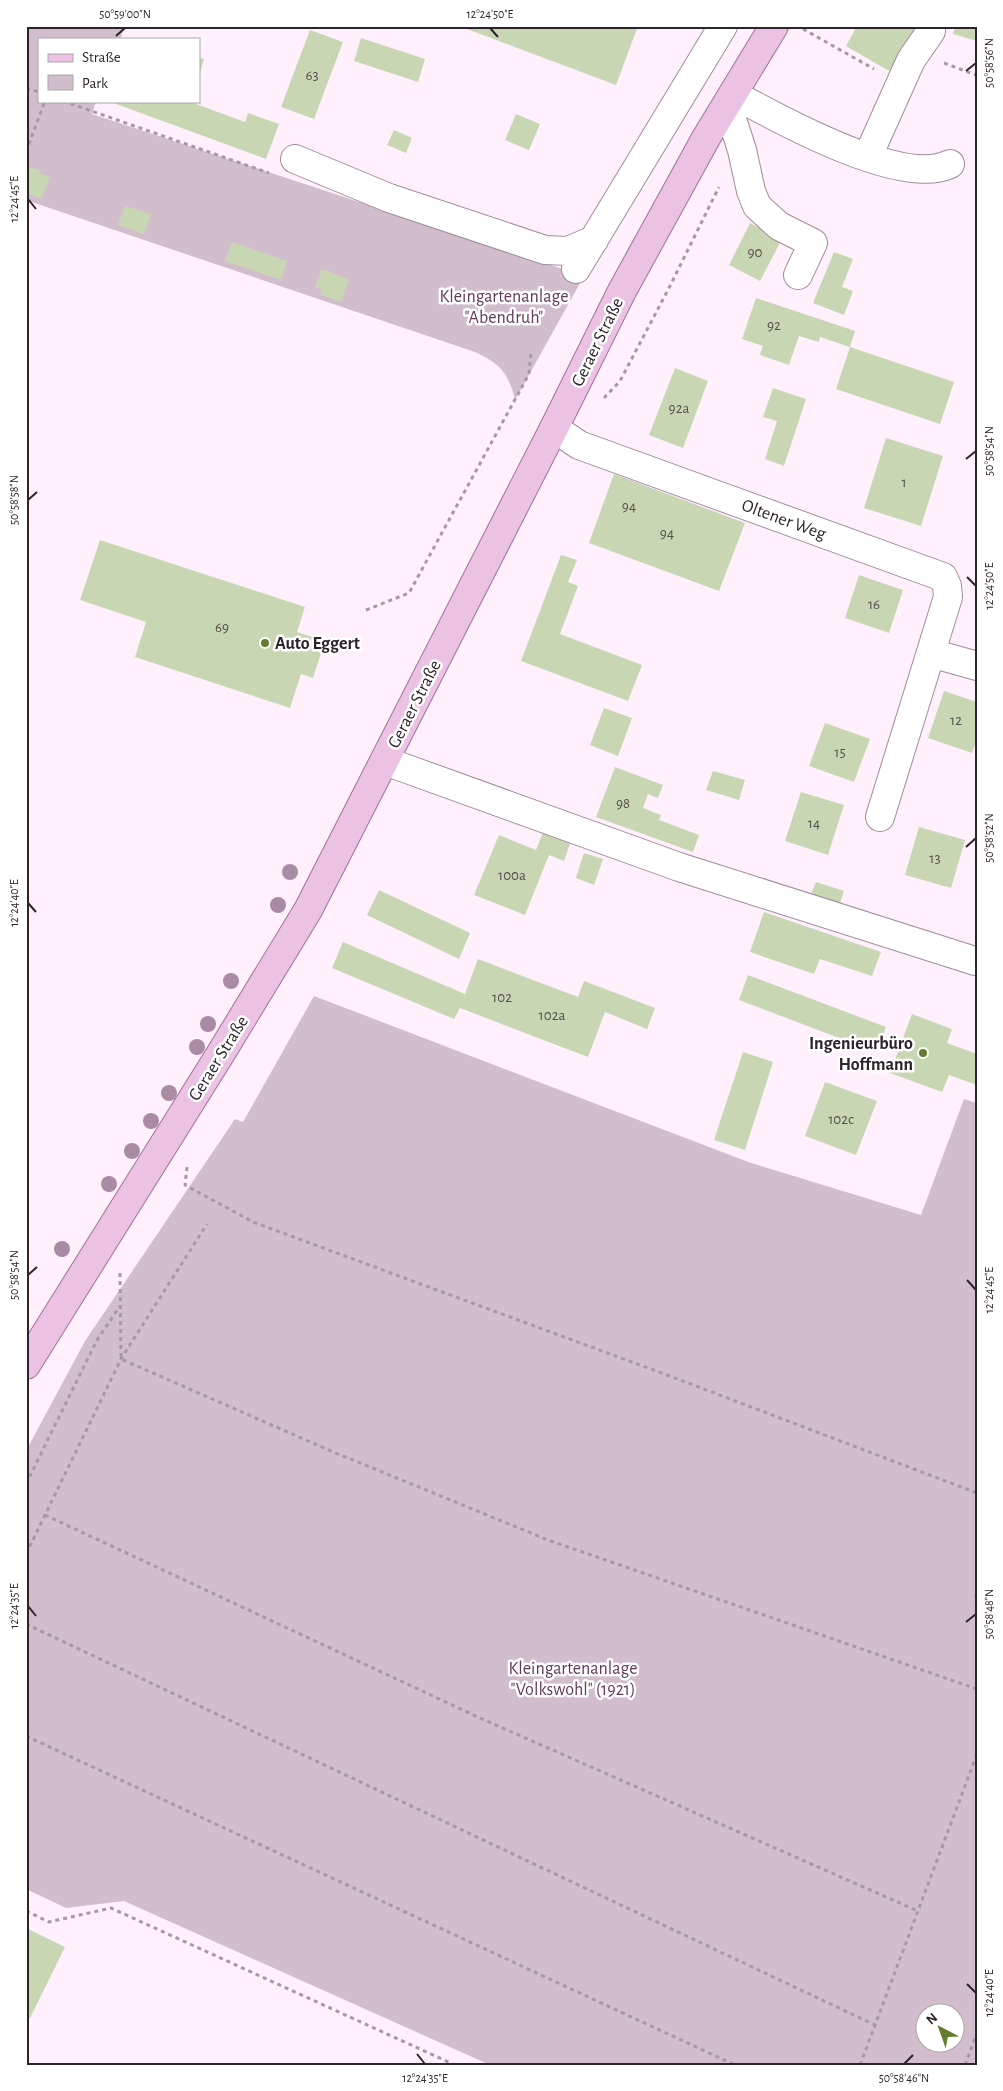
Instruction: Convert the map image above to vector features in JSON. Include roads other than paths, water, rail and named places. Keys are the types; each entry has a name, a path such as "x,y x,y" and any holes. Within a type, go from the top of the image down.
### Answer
{"main road":[{"name":"Geraer Straße","path":"26,1365 221,1053 302,918 385,761 622,291 774,26"}],"street":[{"path":"576,269 723,26"},
{"path":"868,156 911,60 931,32"},
{"path":"730,100 751,190 758,206 780,226 813,243 798,275"},
{"path":"730,100 809,135 915,170 944,167 950,164"},
{"path":"295,159 390,198 545,250 568,250 594,240"},
{"name":"Oltener Weg","path":"554,428 579,445 943,577 947,586 948,596 880,816"},
{"path":"931,653 977,666"},
{"path":"385,761 679,868 975,961"}],"place":[{"name":"Auto Eggert","path":"265,643"},
{"name":"Ingenieurbüro Hoffmann","path":"923,1053"}],"park label":[{"name":"Kleingartenanlage \"Abendruh\"","path":"504,306"},
{"name":"Kleingartenanlage \"Volkswohl\" (1921)","path":"573,1678"}]}
